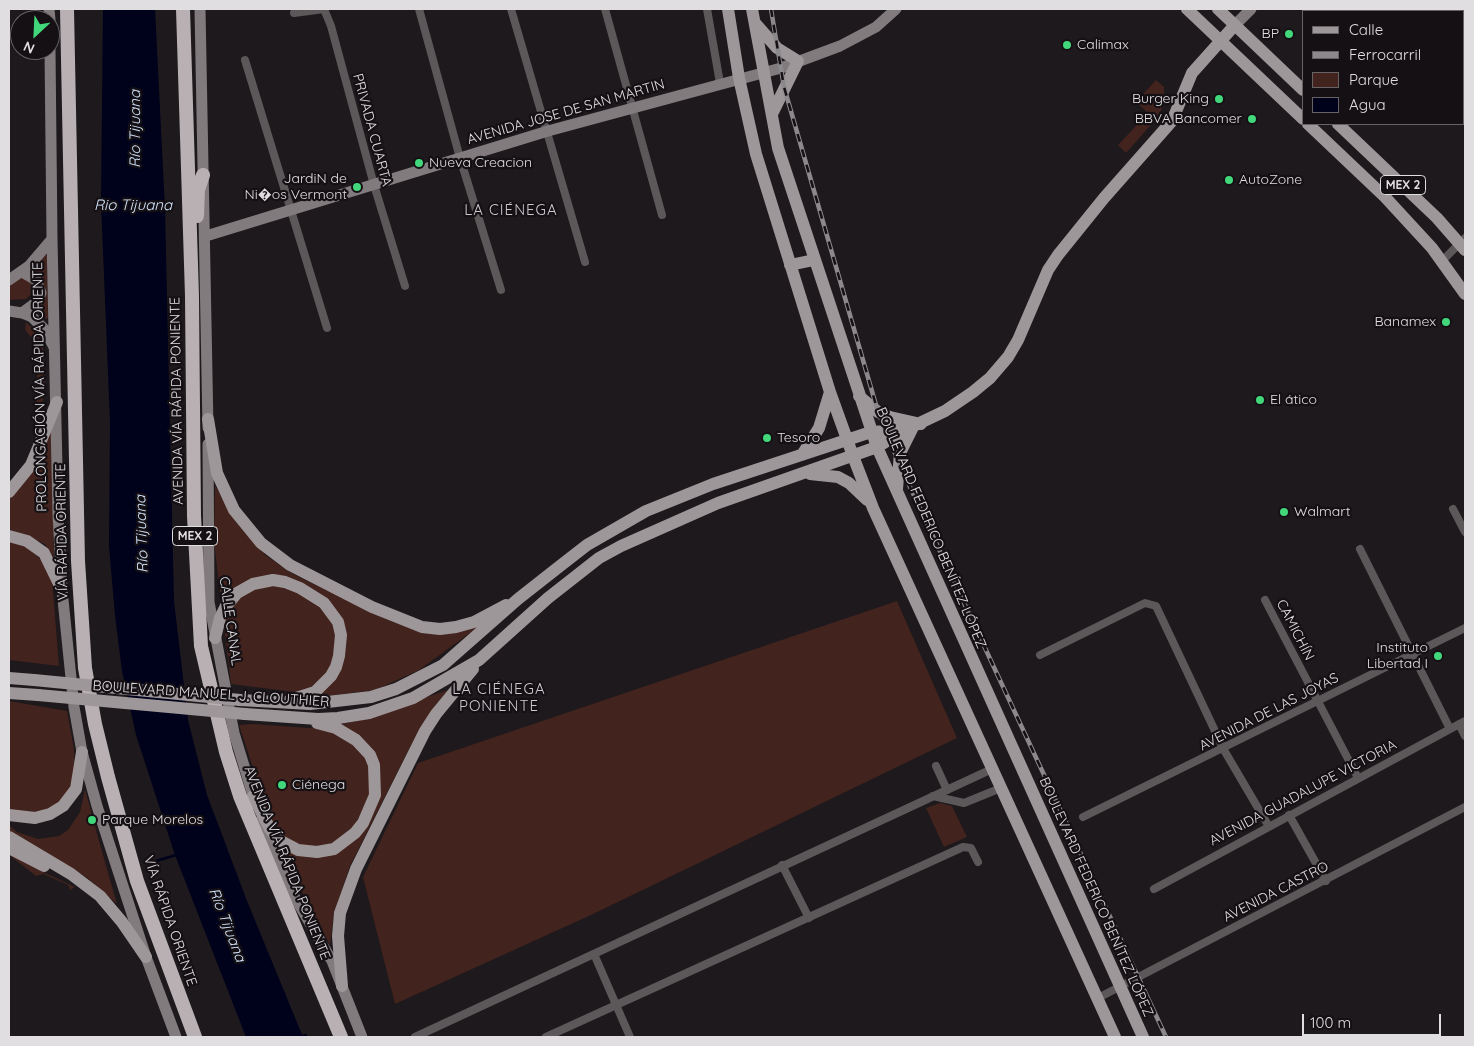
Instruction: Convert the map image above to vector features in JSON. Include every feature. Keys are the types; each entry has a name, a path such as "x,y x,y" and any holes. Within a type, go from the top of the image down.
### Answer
{"highway":[{"name":"VÍA RÁPIDA ORIENTE","path":"67,9 78,561 85,668 94,724 134,872 158,943 195,1037"},
{"name":"AVENIDA VÍA RÁPIDA PONIENTE","path":"183,9 192,296 194,507 201,646 226,752 240,796 341,1037"},
{"path":"192,296 198,261 198,190 203,176"},
{"path":"321,989 348,1037"}],"main road":[{"name":"CALLE CANAL","path":"200,9 206,236 207,552 209,602 234,733 273,853 294,896 332,961 362,1037"},
{"path":"728,9 739,78 756,154 847,441 873,508 1115,1037"},
{"name":"BOULEVARD FEDERICO BENÍTEZ LÓPEZ","path":"752,9 778,148 871,432 898,497 1143,1037"},
{"name":"AVENIDA JOSE DE SAN MARTIN","path":"206,236 548,131 798,61 848,42 876,26 896,9"},
{"path":"1187,9 1302,118"},
{"path":"1218,9 1302,89"},
{"path":"1234,26 1251,9"},
{"path":"755,23 777,48 798,61 772,114"},
{"name":"BOULEVARD MANUEL J. CLOUTHIER","path":"9,693 296,718 338,718 389,707 413,698 479,660 548,598 599,558 614,550 718,503 877,447 973,392 990,378 1008,357 1018,340 1048,270 1058,255 1104,198 1172,121 1192,73 1234,26"},
{"name":"PROLONGACIÓN VÍA RÁPIDA ORIENTE","path":"50,60 58,514 62,590 74,707 82,752 97,806 146,957 176,1037"},
{"name":"MEX 2","path":"1309,125 1385,197 1443,260 1465,294"},
{"name":"MEX 2","path":"1339,125 1464,244"},
{"path":"9,280 22,272 42,253 52,239"},
{"path":"790,266 814,260"},
{"path":"22,272 36,280 41,293 36,302 22,313"},
{"path":"9,312 22,313 32,317 44,329 55,351"},
{"path":"802,455 818,428 830,392"},
{"path":"858,396 878,412 913,427 898,461 898,497"},
{"path":"9,492 30,465 57,402"},
{"path":"208,419 217,472 234,510 260,543 290,565 372,607 422,627 440,629 474,622 518,599"},
{"name":"BOULEVARD MANUEL J. CLOUTHIER","path":"9,678 240,700 310,704 346,702 371,697 396,689 443,666 518,599 588,545 646,511 713,484 871,432 913,427"},
{"path":"805,473 838,477 858,491 873,508"},
{"path":"9,536 27,541 44,553 50,560 62,590"},
{"path":"215,638 220,618 226,606 237,593 253,584 273,580 285,582 300,588 324,603 338,622 341,635 340,656 336,667 331,676 314,692 279,702"},
{"path":"342,986 339,950 340,913 356,869 425,731 436,714 479,660"},
{"path":"254,796 270,829 279,840 298,850 316,852 334,849 348,840 363,823 375,795 374,765 370,755 356,740 346,733 296,718"},
{"path":"9,815 35,818 50,814 63,806 76,789 82,752"},
{"path":"9,837 71,874 111,907 146,957"},
{"path":"9,848 36,862 71,874"}],"street":[{"name":"PRIVADA CUARTA","path":"294,13 324,9 331,26 374,185 405,286"},
{"path":"419,9 460,158 501,290"},
{"path":"511,9 548,131 584,262"},
{"path":"605,9 662,215"},
{"path":"707,9 720,83"},
{"path":"245,60 327,328"},
{"path":"1443,260 1464,244"},
{"path":"1453,509 1465,532"},
{"path":"1360,549 1450,729"},
{"name":"CAMICHÍN","path":"1265,600 1358,778"},
{"path":"1040,655 1145,603 1156,606 1224,750 1268,825"},
{"name":"AVENIDA DE LAS JOYAS","path":"1083,817 1224,750 1465,628"},
{"path":"1462,722 1465,736"},
{"name":"AVENIDA GUADALUPE VICTORIA","path":"1154,889 1268,825 1462,722"},
{"path":"936,766 947,790"},
{"path":"415,1037 992,769"},
{"path":"933,796 964,803 1001,788"},
{"name":"AVENIDA CASTRO","path":"1098,998 1465,807"},
{"path":"1289,814 1326,881"},
{"path":"546,1037 963,847 971,848 978,862"},
{"path":"782,865 809,918"},
{"path":"594,954 630,1037"}],"green space":[{"path":"1156,80 1164,87 1164,103 1158,117 1126,153 1118,145 1148,113 1136,102"},
{"path":"47,254 48,318 46,319 32,309 40,278 31,268"},
{"path":"22,277 31,282 31,294 26,299 9,300 9,282"},
{"path":"26,322 36,332 43,347 45,385 42,404 36,419 38,345 25,330"},
{"path":"51,427 54,558 45,544 9,529 9,495 41,462"},
{"path":"215,485 235,521 265,555 293,574 388,620 421,632 492,617 419,670 375,690 326,696 231,684 214,542"},
{"path":"9,542 28,547 47,566 52,579 59,666 9,660"},
{"path":"897,601 957,738 591,915 395,1004 363,877 418,763"},
{"path":"448,690 435,706 411,745 350,866 334,913 330,945 280,850 239,725 253,724 309,728 348,723"},
{"path":"9,701 67,711 74,749 75,777 70,790 61,803 40,813 9,811"},
{"path":"85,789 117,904 86,877 9,830 9,825 17,832 38,839 59,836 68,830 80,812"},
{"path":"940,803 952,806 967,837 944,847 926,808"},
{"path":"9,852 45,873 75,887 70,890 68,885 43,874 36,876 9,855"}],"water":[{"name":"Rio Tijuana","path":"103,9 155,9 165,210 174,601 188,720 207,795 247,901 303,1037 246,1037 175,855 136,735 122,671 109,546 110,422 101,202"}],"waterway":[{"path":"156,861 176,855"},
{"path":"300,1037 306,1035"}],"railway":[{"path":"771,9 784,87 878,412 898,461 1166,1037"}],"place":[{"name":"BP","path":"1289,34"},
{"name":"Calimax","path":"1067,45"},
{"name":"Burger King","path":"1219,99"},
{"name":"BBVA Bancomer","path":"1252,119"},
{"name":"Nueva Creacion","path":"419,163"},
{"name":"AutoZone","path":"1229,180"},
{"name":"JardiN de Ni�os Vermont","path":"357,187"},
{"name":"Banamex","path":"1446,322"},
{"name":"El ático","path":"1260,400"},
{"name":"Tesoro","path":"767,438"},
{"name":"Walmart","path":"1284,512"},
{"name":"Instituto Libertad I","path":"1438,656"},
{"name":"Ciénega","path":"282,785"},
{"name":"Parque Morelos","path":"92,820"}],"district":[{"name":"LA CIÉNEGA","path":"511,210"},
{"name":"LA CIÉNEGA PONIENTE","path":"499,698"}],"water label":[{"name":"Río Tijuana","path":"135,129"},
{"name":"Río Tijuana","path":"142,534"},
{"name":"Río Tijuana","path":"227,925"}]}
